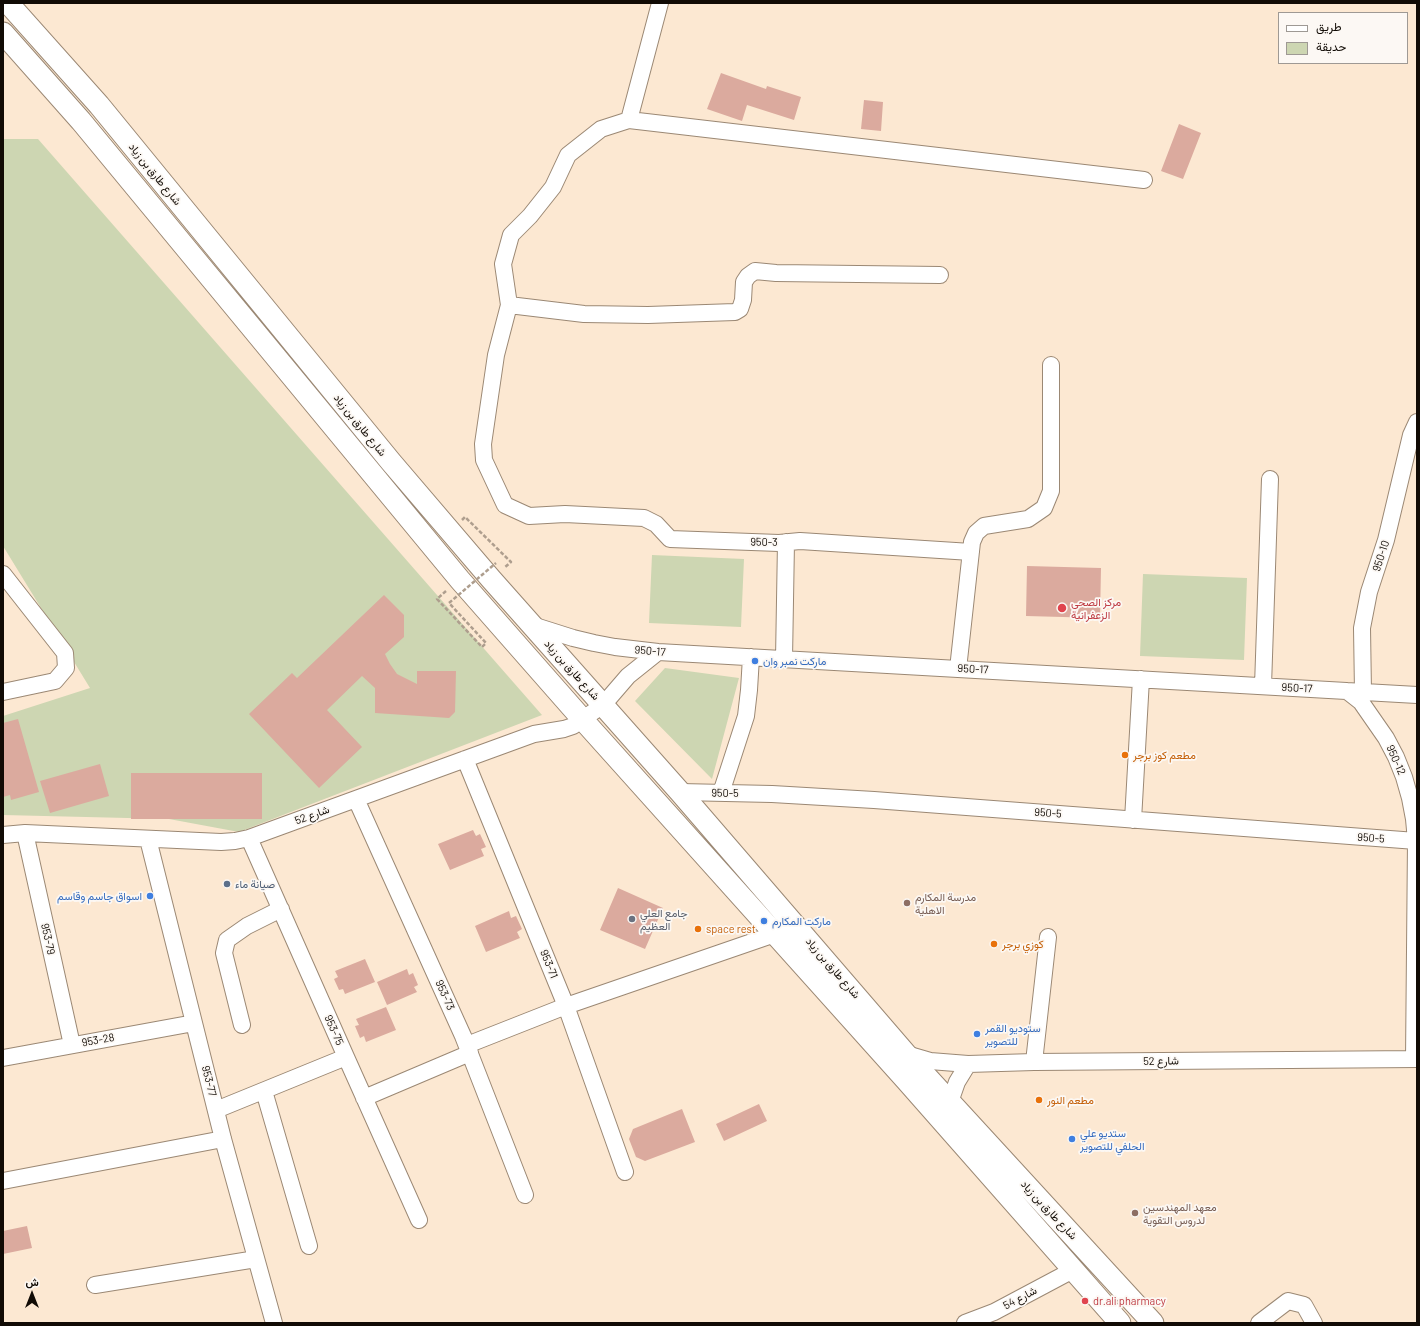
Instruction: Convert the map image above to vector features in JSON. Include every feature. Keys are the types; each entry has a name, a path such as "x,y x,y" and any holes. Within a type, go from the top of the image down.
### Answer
{"main road":[{"name":"شارع طارق بن زياد","path":"8,3 99,105 391,462 532,625 680,792 906,1054 1153,1323"},
{"name":"شارع طارق بن زياد","path":"3,33 81,121 460,580 583,720 906,1080 1120,1323"}],"street":[{"path":"629,120 660,3"},
{"path":"940,275 776,273 755,271 748,276 744,282 743,300 740,309 735,312 648,315 584,314 509,305 503,264 511,235 530,216 553,187 568,155 601,129 629,120 1144,180"},
{"name":"950-3","path":"509,305 496,355 483,444 484,460 505,505 529,516 565,514 644,518 656,524 670,539 779,543 800,541 971,552"},
{"path":"958,669 972,542 976,532 984,526 1028,519 1044,508 1051,491 1051,365"},
{"name":"950-10","path":"1355,691 1362,628 1369,592 1386,540 1411,435 1417,422"},
{"path":"1264,686 1270,479"},
{"path":"784,659 786,542"},
{"path":"3,575 65,653 66,668 55,681 3,692"},
{"name":"950-17","path":"532,625 594,643 658,652 1417,695"},
{"name":"شارع 52","path":"3,835 25,833 221,842 249,838 534,734 573,726 603,705 628,676 658,652"},
{"path":"721,793 746,716 751,657"},
{"path":"1133,820 1141,679"},
{"name":"950-12","path":"1355,691 1386,738 1396,757 1410,798 1416,841 1415,1059"},
{"name":"953-71","path":"465,759 566,1006 625,1172"},
{"name":"950-5","path":"680,792 867,799 1416,841"},
{"name":"953-73","path":"356,799 469,1049 525,1195"},
{"name":"953-79","path":"25,833 72,1045"},
{"name":"953-77","path":"148,838 223,1139 274,1323"},
{"name":"953-75","path":"249,838 419,1220"},
{"path":"242,1025 224,953 227,940 247,926 281,909"},
{"path":"364,1098 566,1006 775,934"},
{"path":"1034,1062 1048,937"},
{"name":"953-28","path":"3,1058 194,1023"},
{"name":"شارع 52","path":"906,1054 930,1061 968,1064 1034,1062 1415,1059"},
{"path":"216,1110 346,1057"},
{"path":"950,1102 957,1082 968,1064"},
{"path":"264,1091 309,1246"},
{"path":"3,1181 223,1139"},
{"path":"96,1285 256,1259"},
{"name":"شارع 54","path":"965,1323 994,1312 1073,1270"},
{"path":"1259,1323 1288,1301 1304,1305 1314,1323"}],"path":[{"path":"444,606 482,646 486,643 449,602 496,563"}],"green space":[{"path":"3,139 38,139 542,715 239,832 169,819 3,815 3,716 90,688 3,546"},
{"path":"652,555 744,559 741,627 649,623"},
{"path":"1143,574 1247,578 1244,660 1140,656"},
{"path":"665,668 739,678 712,779 635,701"}],"building":[{"path":"721,73 766,89 767,86 801,97 794,120 747,105 742,121 707,109"},
{"path":"864,100 883,102 881,131 861,129"},
{"path":"1179,124 1201,133 1183,179 1161,171"},
{"path":"1027,566 1101,568 1100,618 1026,616"},
{"path":"384,595 404,615 404,637 385,654 390,664 397,674 417,684 417,671 456,671 455,712 449,718 375,713 375,688 362,676 327,710 362,747 319,788 249,714 292,673 297,678"},
{"path":"18,719 39,792 11,800 10,795 3,797 3,723"},
{"path":"100,764 109,796 50,813 40,781"},
{"path":"131,773 262,773 262,819 131,819"},
{"path":"473,830 476,836 480,834 486,847 481,849 484,856 450,870 438,844"},
{"name":"جامع العلي العظيم","path":"618,888 663,908 645,949 600,930"},
{"path":"509,911 511,918 516,916 522,929 517,932 520,938 486,952 475,926"},
{"path":"365,959 375,982 345,994 343,989 339,990 334,979 338,977 335,971"},
{"path":"407,969 409,975 413,973 418,985 414,987 417,992 387,1005 377,982"},
{"path":"386,1007 396,1030 366,1042 364,1036 360,1038 355,1026 359,1025 356,1019"},
{"path":"759,1104 767,1121 724,1141 716,1124"},
{"path":"682,1109 695,1142 645,1161 636,1157 629,1139 633,1129"},
{"path":"27,1226 32,1248 3,1254 3,1231"}],"place":[{"name":"مركز الصحي الزعفرانية","path":"1062,608"},
{"name":"ماركت نمبر وان","path":"755,661"},
{"name":"مطعم كوز برجر","path":"1125,755"},
{"name":"صيانة ماء","path":"227,884"},
{"name":"اسواق جاسم وقاسم","path":"150,896"},
{"name":"مدرسة المكارم الاهلية","path":"907,903"},
{"name":"جامع العلي العظيم","path":"632,919"},
{"name":"ماركت المكارم","path":"764,921"},
{"name":"space rest","path":"698,929"},
{"name":"كوزي برجر","path":"994,944"},
{"name":"ستوديو القمر للتصوير","path":"977,1034"},
{"name":"مطعم النور","path":"1039,1100"},
{"name":"ستديو علي الحلفي للتصوير","path":"1072,1139"},
{"name":"معهد المهندسين لدروس التقوية","path":"1135,1213"},
{"name":"dr.ali pharmacy","path":"1085,1301"}]}
